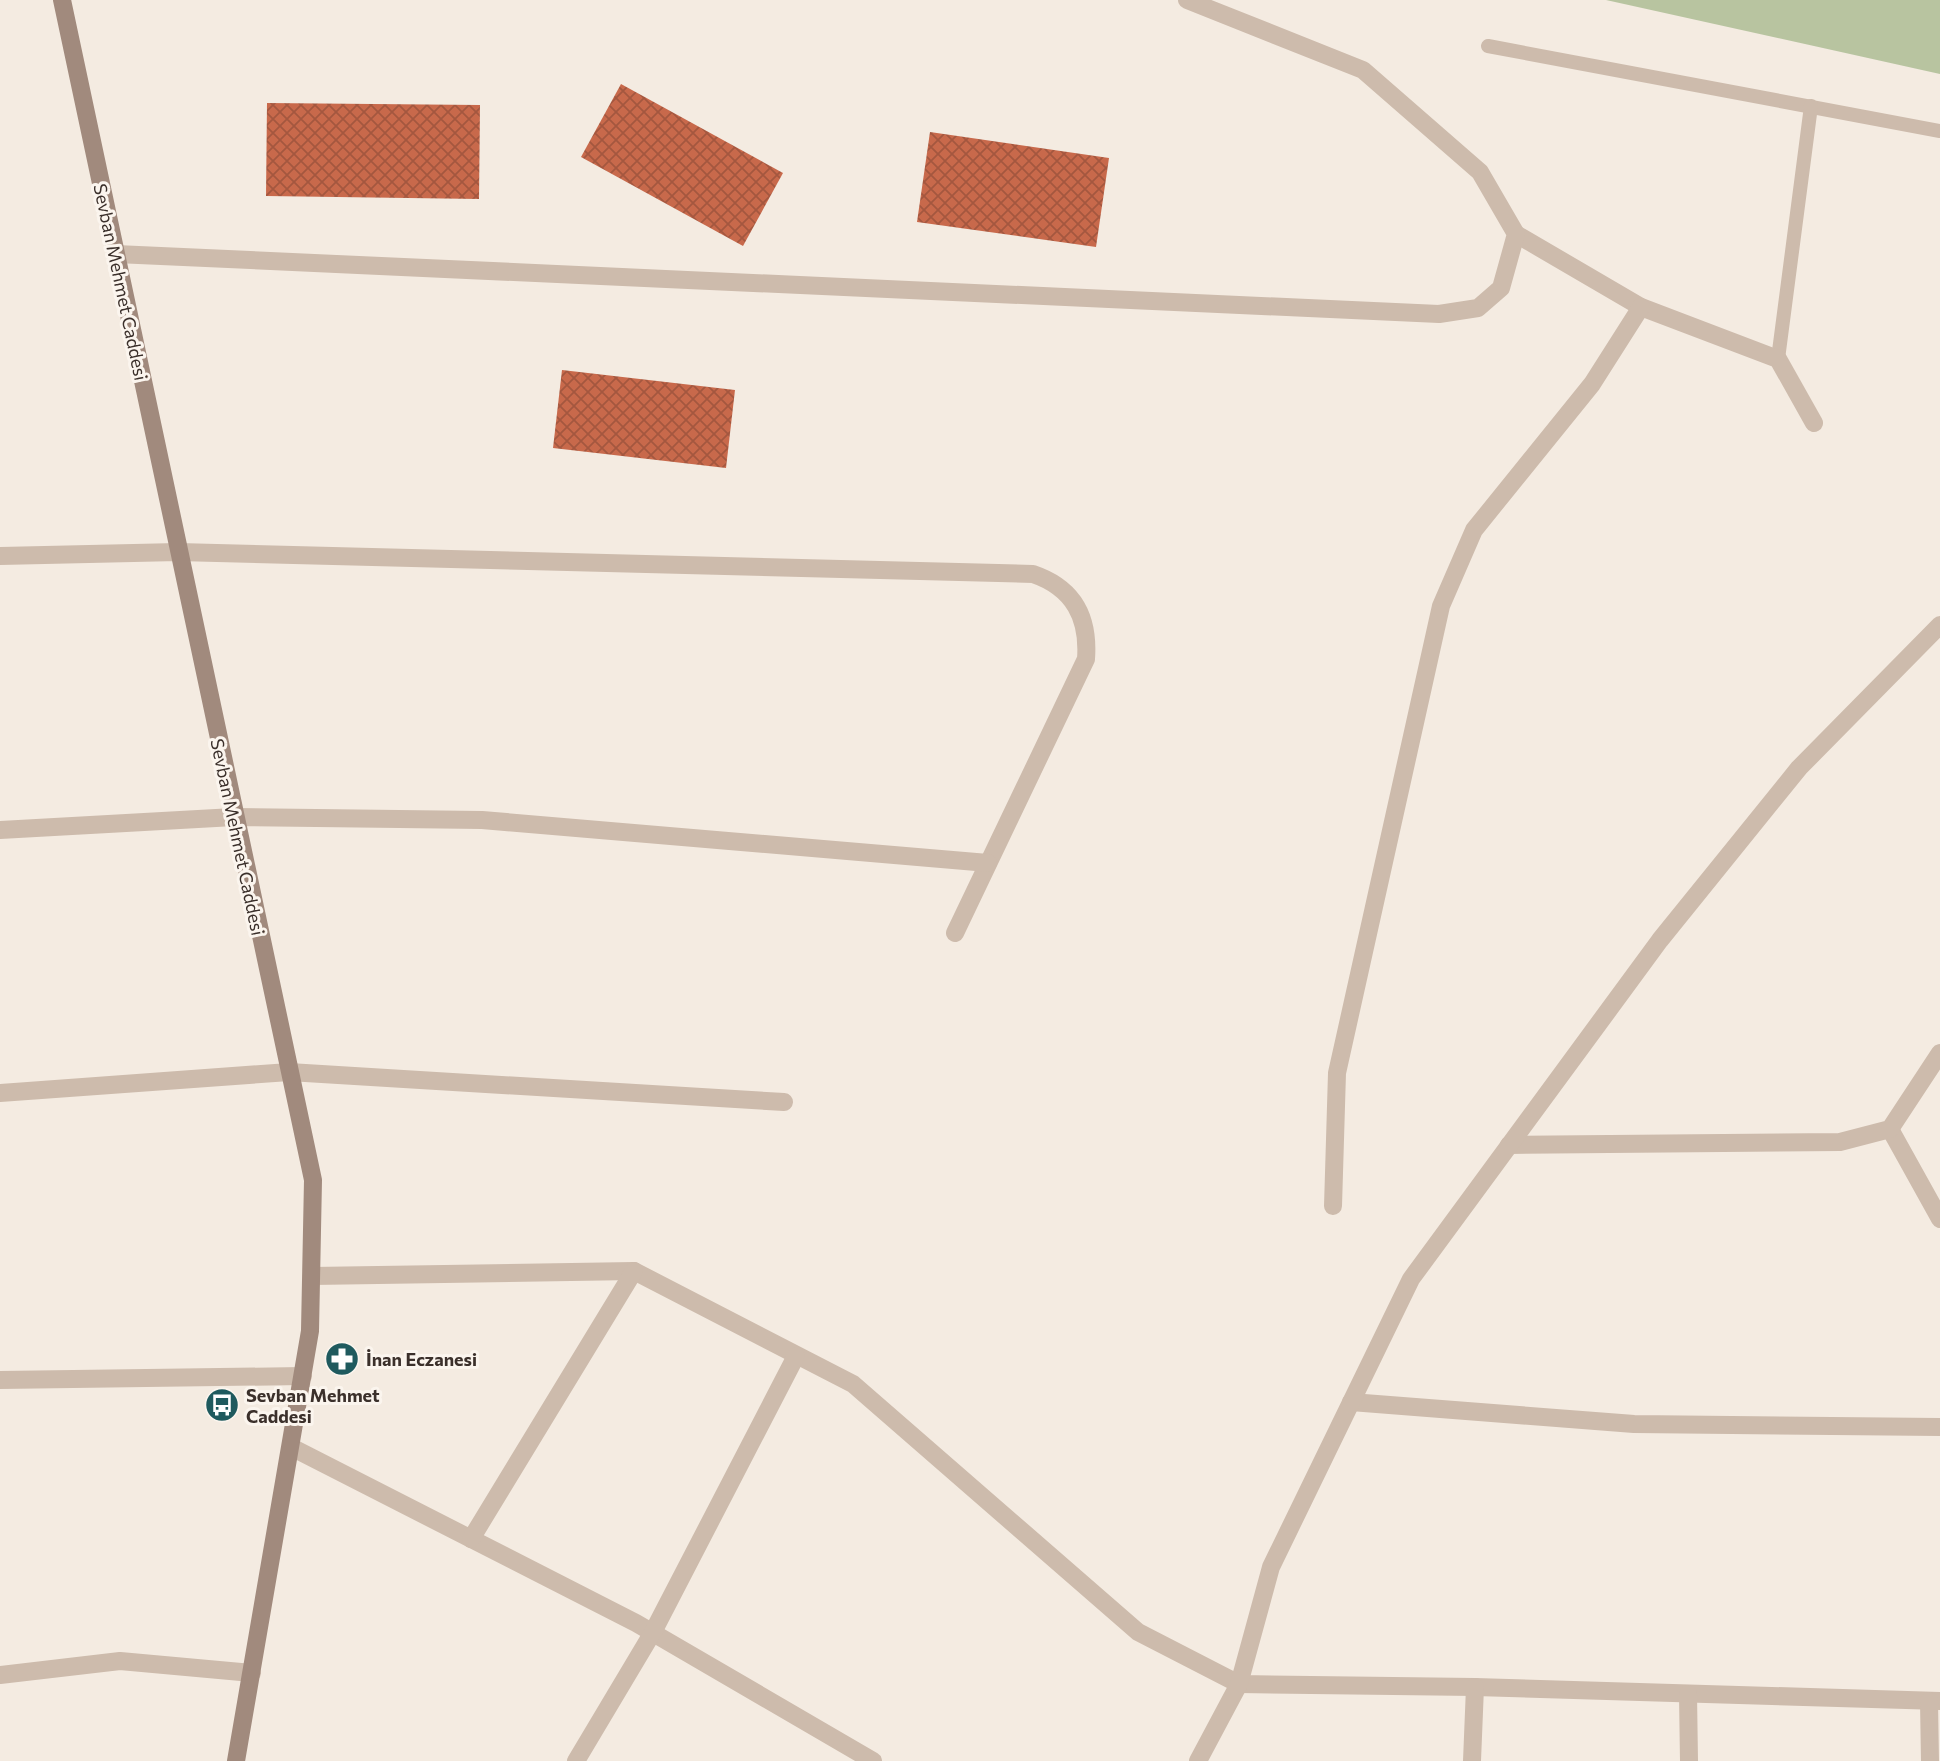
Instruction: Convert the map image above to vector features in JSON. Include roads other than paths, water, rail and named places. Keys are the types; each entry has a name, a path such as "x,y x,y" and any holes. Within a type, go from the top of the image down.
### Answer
{"main road":[{"name":"Sevban Mehmet Caddesi","path":"62,0 313,1180 310,1331 236,1761"}],"street":[{"path":"1187,0 1363,70 1480,172 1516,234 1641,307 1779,359 1814,423"},
{"path":"116,254 1439,314 1478,308 1501,288 1516,234"},
{"path":"1332,1206 1337,1073 1441,606 1480,521 1592,384 1641,307"},
{"path":"0,556 178,552 1033,574 1050,580 1076,604 1084,621 1088,639 1086,659 955,933"},
{"path":"1198,1761 1239,1684 1271,1567 1410,1279 1660,940 1799,768 1938,632"},
{"path":"0,830 234,817 482,820 988,863"},
{"path":"1509,1145 1840,1142 1890,1129 1940,1053"},
{"path":"0,1093 289,1072 784,1102"},
{"path":"1890,1129 1940,1219"},
{"path":"471,1539 634,1271"},
{"path":"312,1276 634,1271 853,1384 1138,1632 1239,1684 1475,1687 1935,1701 1930,1761"},
{"path":"576,1761 653,1632 796,1356"},
{"path":"0,1380 303,1376"},
{"path":"1351,1402 1634,1424 1940,1427"},
{"path":"291,1447 653,1632 873,1761"},
{"path":"0,1675 120,1661 251,1673"},
{"path":"1472,1761 1475,1687"},
{"path":"1688,1694 1689,1761"}],"lane":[{"path":"1488,46 1940,131"},
{"path":"1779,359 1811,106"}],"place":[{"name":"İnan Eczanesi","path":"342,1359"},
{"name":"Sevban Mehmet Caddesi","path":"222,1405"}]}
